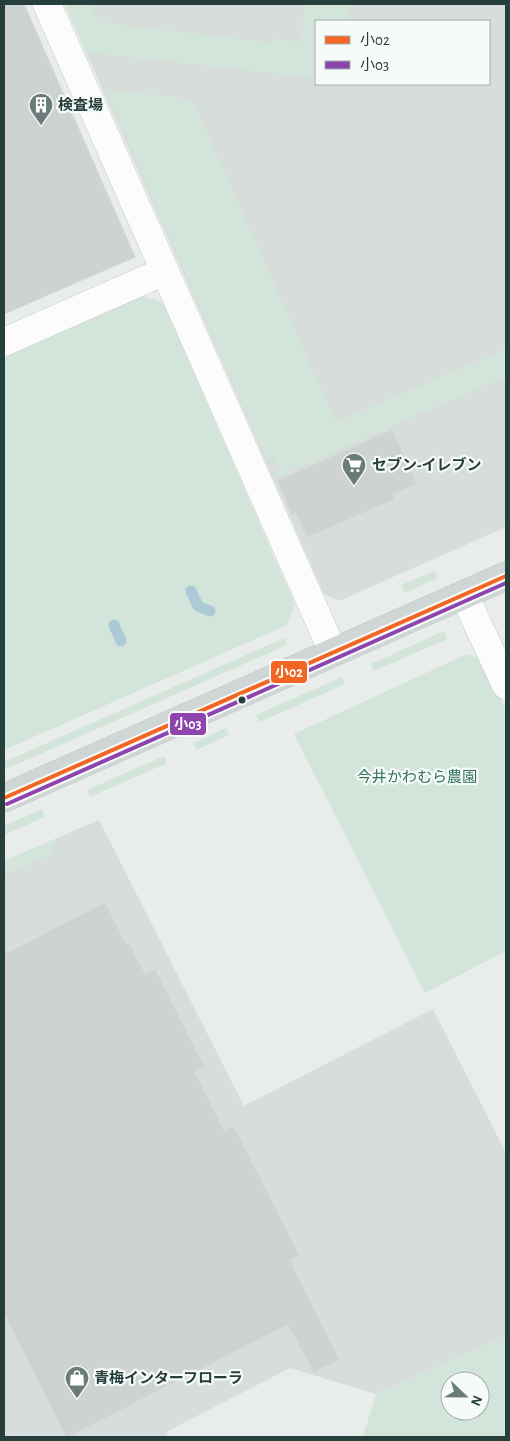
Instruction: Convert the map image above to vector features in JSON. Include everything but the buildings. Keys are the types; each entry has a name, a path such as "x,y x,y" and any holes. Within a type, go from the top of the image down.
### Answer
{"main road":[{"path":"4,798 506,576"}],"street":[{"path":"47,4 333,652"},
{"path":"4,342 165,271"},
{"path":"464,595 506,686"}],"shaded area":[{"path":"65,4 506,4 506,527 339,601 324,594"},
{"path":"99,820 244,1106 433,1009 506,1153 506,1336 376,1394 290,1368 168,1431 166,1437 4,1437 4,861"}],"green space":[{"path":"65,4 90,4 98,22 272,43 272,39 301,42 305,4 349,4 347,20 315,20 315,78 86,52"},
{"path":"105,89 183,98 196,108 336,422 506,349 506,376 275,478 273,474 280,470 274,457 267,460"},
{"path":"144,296 163,303 295,605 287,625 4,750 4,358"},
{"path":"435,571 438,578 405,593 401,585"},
{"path":"444,631 447,639 374,671 371,664"},
{"path":"284,638 287,645 4,770 4,762"},
{"name":"今井かわむら農園","path":"467,654 482,660 506,710 506,951 425,993 294,734"},
{"path":"342,677 345,684 260,722 256,715"},
{"path":"226,728 229,735 196,750 193,743"},
{"path":"164,756 167,763 90,797 87,790"},
{"path":"42,809 45,817 4,835 4,826"},
{"path":"58,838 50,855 4,875 4,861"},
{"path":"506,1336 506,1437 363,1437 376,1394"}],"waterway":[{"path":"191,591 198,606 210,611"},
{"path":"114,625 121,641"}],"transit line":[{"name":"小02","path":"4,798 506,576"},
{"name":"小03","path":"7,804 506,583"}],"place":[{"name":"検査場","path":"41,126"},
{"name":"セブン-イレブン","path":"354,486"},
{"name":"青梅インターフローラ","path":"77,1399"}]}
